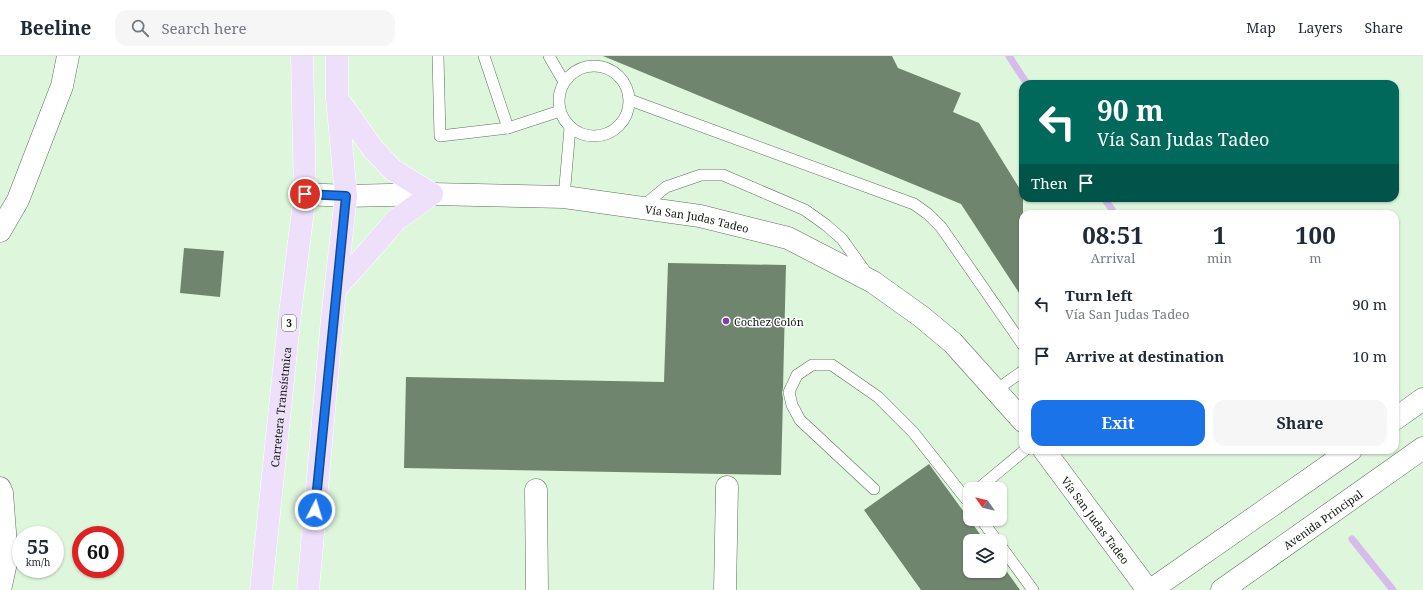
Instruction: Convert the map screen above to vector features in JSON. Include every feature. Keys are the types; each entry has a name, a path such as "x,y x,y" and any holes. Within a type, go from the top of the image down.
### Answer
{"main road":[{"name":"Carretera Transístmica","path":"261,590 289,322 305,194 302,56"},
{"path":"308,590 332,327 346,196 337,97 337,56"},
{"path":"337,97 373,149 393,170 432,194 396,220 337,287"}],"street":[{"path":"0,231 21,193 62,86 68,56"},
{"name":"Vía San Judas Tadeo","path":"305,194 346,196 432,194 564,197 700,216 788,238 873,282 922,317 953,343 1019,416"},
{"path":"1399,416 1423,399"},
{"name":"Avenida Principal","path":"1222,590 1423,448"},
{"name":"Vía San Judas Tadeo","path":"1047,454 1148,590"},
{"path":"1151,590 1344,454"},
{"path":"725,590 727,487"},
{"path":"0,488 2,493 7,558 0,590"},
{"path":"536,490 537,590"}],"lane":[{"path":"438,56 440,136 508,128 560,111"},
{"path":"484,56 508,128"},
{"path":"549,56 564,82"},
{"path":"564,197 570,128 560,111 558,96 564,82 577,69 595,65 612,70 625,83 630,100 624,120 609,134 589,136 570,128"},
{"path":"630,100 914,204 928,214 941,227 1019,339"},
{"path":"642,208 666,187 701,175 723,175 804,210 826,225 842,238 873,282"},
{"path":"874,489 800,420 792,405 789,392 797,375 812,365 832,365 878,397 913,432 963,493"},
{"path":"996,390 1019,374"},
{"path":"987,482 1021,454"},
{"path":"985,526 992,534"},
{"path":"1007,555 1033,590"}],"building":[{"path":"603,56 892,56 898,68 961,93 953,112 979,123 1019,188 1019,202 1023,202 1023,210 1019,210 1019,293 961,204"},
{"path":"184,248 224,251 220,297 180,293"},
{"name":"Cochez Colón","path":"668,263 786,265 781,475 404,468 406,377 664,382"},
{"path":"929,464 963,511 963,526 974,526 980,534 963,534 963,578 1007,578 1007,572 1020,590 921,590 864,510"}],"waterway":[{"path":"1009,56 1024,80"},
{"path":"1107,202 1112,210"},
{"path":"1352,539 1393,590"}],"place":[{"name":"Cochez Colón","path":"726,321"}],"route":[{"path":"305,194 346,196 337,287 332,319 315,510"}]}
